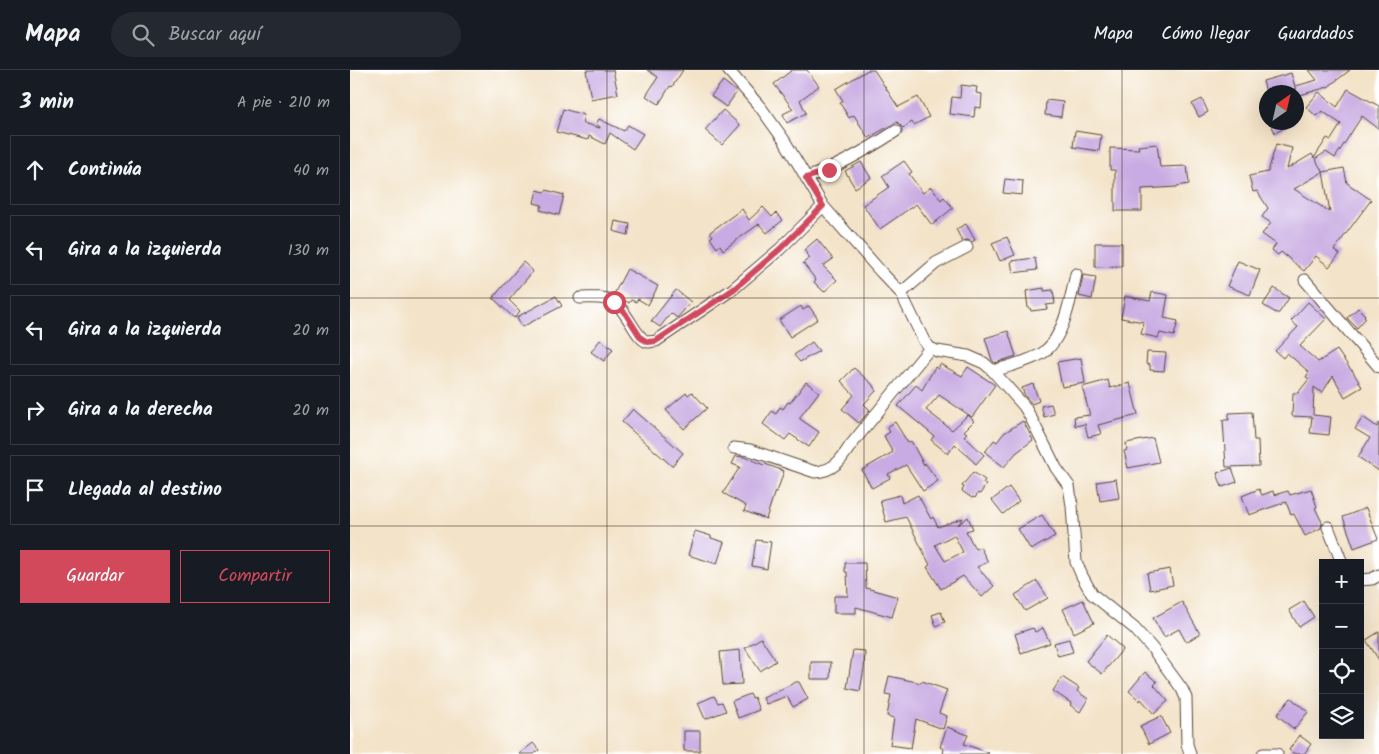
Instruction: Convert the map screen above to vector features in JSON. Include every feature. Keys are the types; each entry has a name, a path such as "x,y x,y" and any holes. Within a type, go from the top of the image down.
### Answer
{"street":[{"path":"732,71 784,140 823,206 880,272 901,293 924,341 930,348 968,356 984,363 1024,406 1032,418 1056,468 1069,486 1076,562 1082,576 1092,594 1134,628 1152,648 1182,689 1186,698 1187,744 1190,754"},
{"path":"806,178 829,170 865,152 896,132"},
{"path":"580,298 603,298 614,302 625,313 641,338 648,342 656,341 734,289 780,249 823,206"},
{"path":"901,293 936,263 967,247"},
{"path":"993,371 1043,353 1052,345 1060,330 1070,301 1076,274"},
{"path":"1305,280 1379,368"},
{"path":"734,448 750,450 816,472 825,472 839,463 850,446 930,348"},
{"path":"1328,527 1340,559"},
{"path":"1364,580 1372,579 1379,575"},
{"path":"1263,754 1277,754"}],"building":[{"path":"586,70 613,70 618,94 591,99"},
{"path":"647,70 683,70 659,104 646,96 658,77"},
{"path":"792,70 807,70 819,86 800,100 806,113 787,123 783,114 793,109 774,84"},
{"path":"868,70 874,70 898,107 918,97 929,117 914,125 912,122 903,128 897,122 868,138 854,115 849,118 840,103 843,101 836,89"},
{"path":"1309,70 1350,70 1328,87 1304,94 1304,85 1300,85 1317,80"},
{"path":"1291,73 1295,85 1264,85 1263,81"},
{"path":"723,81 737,92 726,107 711,96"},
{"path":"961,85 977,87 976,93 982,94 981,108 975,107 974,117 950,114 952,97 960,98"},
{"path":"1348,89 1379,106 1379,129 1362,116 1335,158 1326,152 1315,159 1323,172 1344,168 1347,183 1371,200 1334,250 1340,254 1329,267 1316,256 1304,271 1281,252 1278,255 1272,250 1276,244 1262,234 1271,223 1262,217 1268,208 1257,191 1253,192 1249,176 1268,172 1276,144 1292,148 1287,169 1312,154 1314,158 1327,138 1331,140 1341,124 1322,111 1316,116 1306,107 1319,92 1337,107","holes":["1323,172 1330,212 1294,189"]},
{"path":"1202,99 1208,112 1199,117 1192,104"},
{"path":"1046,100 1063,102 1061,117 1045,115"},
{"path":"563,109 584,115 582,123 600,128 596,124 599,119 624,131 628,125 643,134 633,149 610,133 605,144 589,136 588,140 556,132"},
{"path":"723,110 740,125 722,145 705,130"},
{"path":"1075,131 1101,135 1099,151 1073,147"},
{"path":"1157,144 1160,167 1187,166 1189,184 1177,187 1142,189 1142,211 1115,211 1115,170 1110,170 1110,148 1139,149 1138,146"},
{"path":"904,161 912,172 909,174 923,193 931,187 941,200 944,197 953,208 932,225 916,204 880,229 863,205 889,187 882,176"},
{"path":"861,162 871,178 855,188 845,171"},
{"path":"1005,179 1023,181 1022,195 1003,193"},
{"path":"537,190 545,192 546,190 564,195 559,215 540,210 542,205 534,203"},
{"path":"763,207 772,217 776,213 783,220 767,233 759,224 723,250 720,245 717,248 710,238 713,236 710,232 742,209 749,220"},
{"path":"615,221 630,224 628,235 613,231"},
{"path":"966,224 975,240 972,242 962,241 956,229"},
{"path":"1007,237 1015,255 1000,261 992,243"},
{"path":"817,239 833,259 823,266 837,280 824,292 814,282 816,280 803,263 810,258 804,250"},
{"path":"1095,243 1122,243 1122,266 1095,267"},
{"path":"1035,258 1037,270 1013,273 1011,261"},
{"path":"1238,261 1260,270 1250,295 1227,286"},
{"path":"523,262 533,271 509,300 520,311 514,318 493,298"},
{"path":"627,269 658,286 648,305 638,299 636,302 631,300 629,303 614,294"},
{"path":"1083,275 1096,277 1092,299 1079,296"},
{"path":"1044,288 1044,291 1053,290 1055,304 1046,305 1047,309 1031,311 1028,308 1026,291"},
{"path":"1274,288 1289,298 1279,313 1263,305"},
{"path":"676,290 691,302 677,318 671,313 660,327 651,321"},
{"path":"1152,292 1168,295 1164,318 1178,321 1174,336 1160,333 1158,338 1141,334 1144,322 1121,318 1125,296 1150,301"},
{"path":"556,296 562,306 522,327 517,317"},
{"path":"1308,302 1326,319 1300,346 1318,362 1337,350 1362,387 1345,397 1333,376 1322,393 1314,387 1313,415 1331,417 1329,435 1310,433 1312,417 1292,416 1293,393 1298,393 1309,379 1306,377 1309,372 1287,353 1283,358 1275,351 1298,327 1291,321"},
{"path":"801,306 803,310 809,306 818,319 790,337 779,320"},
{"path":"1358,308 1366,318 1357,328 1347,318"},
{"path":"1008,331 1016,356 995,363 992,360 985,338"},
{"path":"600,340 613,349 604,361 591,352"},
{"path":"812,342 819,351 800,362 794,355"},
{"path":"1147,352 1166,353 1164,371 1150,370 1150,365 1146,364"},
{"path":"1081,358 1085,383 1062,387 1057,362"},
{"path":"940,364 962,376 968,367 995,385 972,417 939,395 926,410 952,430 968,415 974,421 964,431 967,433 964,436 984,455 976,464 955,444 948,454 931,440 934,436 898,406 916,385 922,390 935,367 938,369"},
{"path":"854,368 872,384 876,391 864,404 870,410 859,423 842,409 854,395 841,381"},
{"path":"1108,380 1110,388 1130,383 1138,415 1098,425 1101,434 1088,437 1085,424 1075,426 1074,417 1090,415 1082,387"},
{"path":"806,382 819,392 800,417 800,419 819,432 809,447 790,434 785,440 763,424 772,411 776,414 780,407 783,409 788,402 790,403"},
{"path":"1033,384 1039,401 1032,404 1025,396 1022,388"},
{"path":"692,392 707,408 684,429 666,410 686,393 688,395"},
{"path":"1051,404 1054,414 1044,417 1041,406"},
{"path":"633,409 683,453 672,466 622,422"},
{"path":"1252,412 1254,440 1258,440 1259,466 1226,467 1223,420 1229,420 1229,413"},
{"path":"1363,417 1377,427 1379,423 1379,471 1358,457 1370,438 1355,429"},
{"path":"1023,421 1033,440 1016,453 1004,467 985,452 994,440 997,442 1004,433"},
{"path":"895,422 908,443 911,441 924,465 925,463 938,481 923,491 906,465 888,474 890,478 872,488 862,470 893,452 884,436 890,432 887,427"},
{"path":"1153,438 1159,462 1128,468 1124,451 1127,450 1126,443"},
{"path":"736,456 784,471 766,519 744,511 746,506 723,493 740,467 732,464"},
{"path":"1232,468 1237,482 1222,487 1217,473"},
{"path":"973,472 985,480 983,483 986,485 975,498 962,491 964,487 962,486"},
{"path":"1116,479 1119,498 1100,501 1097,482"},
{"path":"1009,487 1019,501 1003,514 992,500"},
{"path":"1259,489 1262,495 1273,491 1274,495 1288,491 1290,495 1311,489 1317,507 1315,508 1322,522 1321,528 1305,536 1294,514 1291,515 1286,502 1249,515 1242,496"},
{"path":"900,495 902,503 918,495 931,519 933,517 938,527 963,518 958,525 968,517 973,529 966,531 975,549 980,547 988,562 977,567 994,586 982,597 963,576 941,589 927,567 930,565 906,517 886,522 880,500","holes":["954,535 963,552 945,561 935,545"]},
{"path":"1366,508 1378,539 1354,548 1343,517"},
{"path":"1042,515 1055,536 1031,550 1018,529"},
{"path":"695,531 724,542 717,564 688,555"},
{"path":"756,540 771,542 767,569 752,566"},
{"path":"845,563 865,563 866,588 898,597 892,617 856,607 856,613 834,613 834,596 848,596"},
{"path":"1170,569 1173,585 1150,590 1147,573"},
{"path":"1037,581 1048,598 1025,611 1015,595"},
{"path":"1083,600 1094,623 1074,633 1063,609"},
{"path":"1304,601 1314,617 1299,627 1289,610"},
{"path":"1182,602 1200,634 1186,642 1179,629 1164,637 1153,618"},
{"path":"941,612 945,622 936,626 932,615"},
{"path":"1033,628 1035,632 1043,628 1050,643 1021,653 1015,634"},
{"path":"1379,632 1379,660 1366,640"},
{"path":"1107,635 1123,649 1102,674 1086,661"},
{"path":"761,638 776,661 760,671 745,648"},
{"path":"1069,639 1073,652 1058,656 1054,643"},
{"path":"740,650 742,684 723,685 720,652"},
{"path":"853,650 865,651 860,691 847,688"},
{"path":"811,662 831,662 830,679 811,679"},
{"path":"1145,672 1157,682 1154,685 1168,701 1154,714 1141,699 1140,701 1129,691"},
{"path":"889,676 921,683 922,681 947,690 939,713 947,716 943,729 916,719 911,748 890,745 894,718 887,716 891,695 885,694"},
{"path":"1062,677 1079,688 1077,691 1088,699 1080,712 1070,705 1071,703 1053,691"},
{"path":"799,682 808,699 793,707 787,696 766,704 763,698"},
{"path":"750,694 752,698 754,697 759,710 738,718 732,701"},
{"path":"714,696 718,703 722,702 726,711 705,719 698,703"},
{"path":"1291,698 1308,712 1294,729 1277,715"},
{"path":"1161,716 1170,733 1149,744 1140,726"},
{"path":"947,727 968,735 964,744 989,753 943,754 944,749 940,747"},
{"path":"684,731 700,731 700,751 684,751"},
{"path":"1299,735 1311,744 1304,754 1295,754 1289,750"},
{"path":"533,743 539,750 534,754 519,754"}],"route":[{"path":"614,302 625,313 641,338 648,342 656,341 734,289 780,249 823,206 806,178 829,170"}]}
